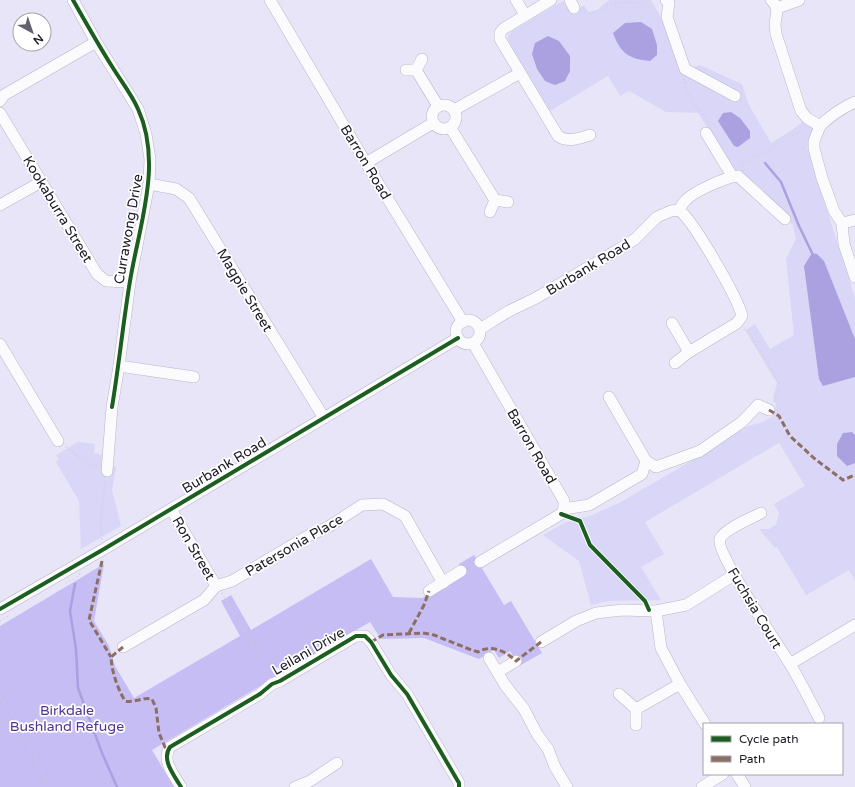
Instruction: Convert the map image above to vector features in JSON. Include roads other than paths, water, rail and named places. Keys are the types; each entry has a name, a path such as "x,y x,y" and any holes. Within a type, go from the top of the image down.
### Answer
{"street":[{"name":"Currawong Drive","path":"73,0 96,42 138,109 146,134 150,159 149,184 130,282 112,407 107,470"},
{"name":"Barron Road","path":"270,0 366,163 463,322"},
{"path":"516,0 526,15"},
{"path":"551,0 503,29 500,40 558,136 566,140 590,135"},
{"path":"666,0 669,4 667,17 685,72 735,96"},
{"path":"799,0 774,4 777,15 775,25 776,34 803,115 817,125"},
{"path":"0,101 4,95 96,42"},
{"path":"422,59 411,70 438,106"},
{"path":"454,110 520,73"},
{"path":"817,125 846,106 855,102"},
{"path":"445,105 452,107 454,110 456,119 450,127 443,129 439,128 434,123 432,119 433,112 438,106 445,105"},
{"name":"Kookaburra Street","path":"0,113 97,274 106,281 130,282"},
{"path":"366,163 434,123"},
{"path":"817,125 814,148 822,178 834,211 842,223 844,244 855,278"},
{"path":"450,127 495,200 508,202"},
{"path":"709,131 731,174"},
{"path":"675,363 689,352 737,323 742,316 741,308 725,280 688,219 679,210 684,202 690,196 731,174 738,176 785,219"},
{"path":"0,205 41,182"},
{"name":"Magpie Street","path":"149,184 176,189 189,198 324,418"},
{"path":"490,212 495,200"},
{"name":"Burbank Road","path":"480,329 621,248 635,239 658,217 671,211 679,210"},
{"path":"842,223 855,220"},
{"path":"473,321 480,329 480,335 474,343 463,343 458,338 458,328 463,322 473,321"},
{"path":"672,323 689,352"},
{"name":"Burbank Road","path":"0,609 172,509 458,338"},
{"name":"Barron Road","path":"474,343 564,501 564,509"},
{"path":"0,344 58,441"},
{"path":"119,366 194,377"},
{"path":"609,397 646,461 656,467 700,451 742,422 756,401 769,410"},
{"path":"480,562 561,514 564,509 589,505 642,474 646,461"},
{"name":"Patersonia Place","path":"123,647 204,600 216,586 232,581 306,537 328,527 362,505 383,504 404,516 443,582"},
{"name":"Ron Street","path":"172,509 216,586"},
{"name":"Fuchsia Court","path":"761,513 727,532 720,539 719,543 734,575 790,664 819,718"},
{"path":"429,591 461,571"},
{"path":"541,642 576,622 596,613 622,610 656,611 686,605 734,575"},
{"path":"656,611 661,648 680,684 704,723"},
{"path":"790,664 855,625"},
{"name":"Leilani Drive","path":"181,787 166,760 167,752 170,747 260,694 272,684 280,681 356,636 365,636 371,642 392,675 407,694 459,783 459,787"},
{"path":"489,658 506,685 524,709 537,734 548,749 555,767 567,787"},
{"path":"498,672 516,661"},
{"path":"636,709 680,684"},
{"path":"619,694 636,709 636,725"},
{"path":"295,787 310,781 337,763"},
{"path":"702,787 721,775"},
{"path":"738,775 745,787"}],"waterway":[{"path":"765,163 781,182 812,253"},
{"path":"75,584 70,611 76,649 78,688 102,753 117,787"}],"park label":[{"name":"Birkdale Bushland Refuge","path":"67,718"}]}
